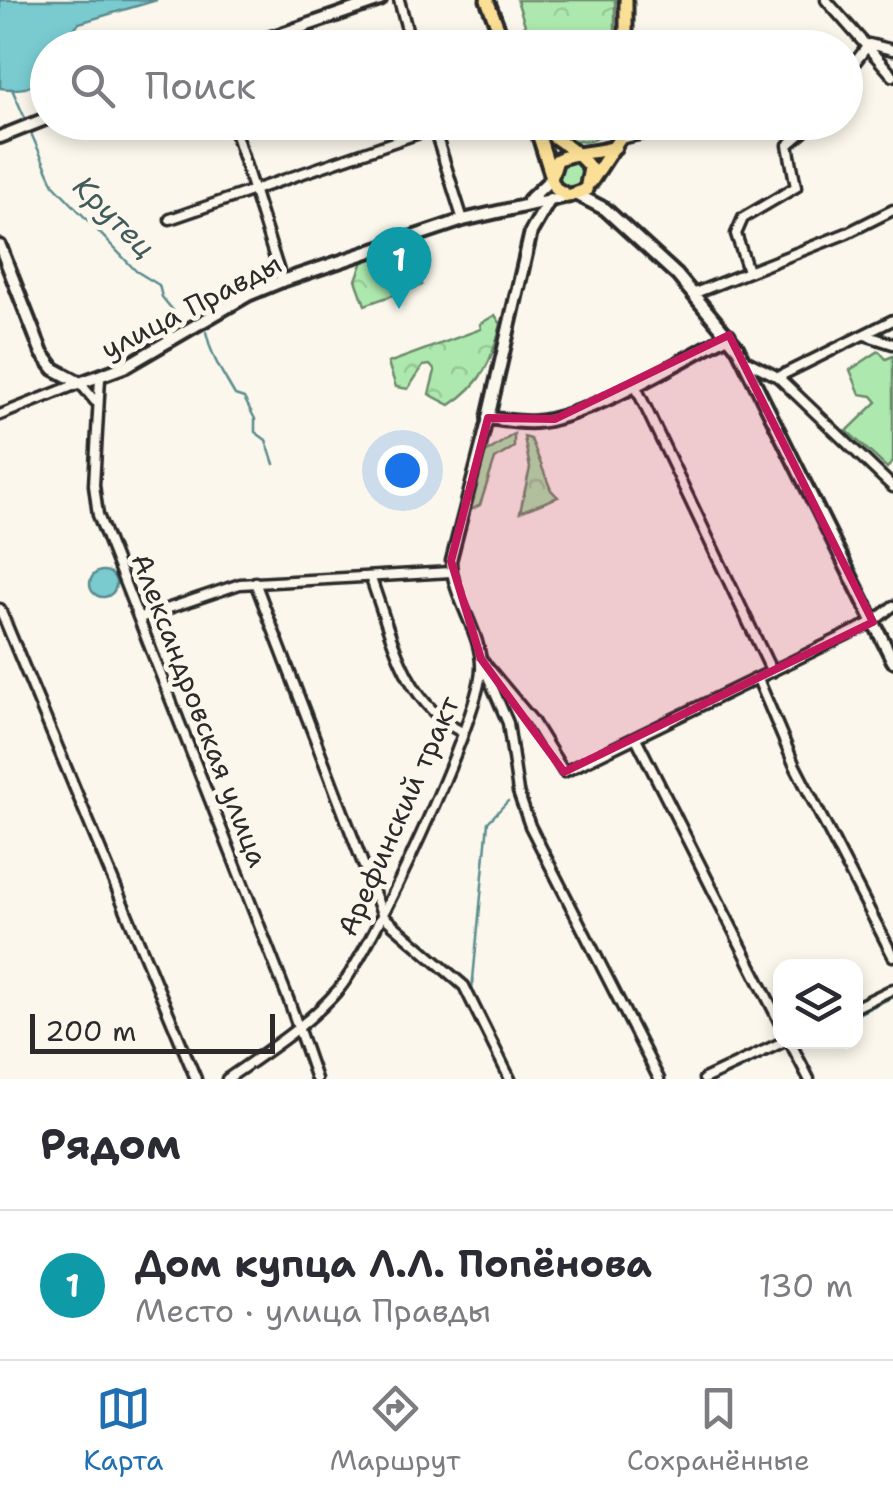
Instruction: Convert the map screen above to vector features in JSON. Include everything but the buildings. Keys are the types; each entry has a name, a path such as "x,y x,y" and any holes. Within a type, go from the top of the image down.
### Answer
{"main road":[{"path":"487,0 499,30"},
{"path":"626,0 626,30"},
{"path":"540,140 555,188 573,196 590,184 618,140"},
{"path":"556,140 588,164 590,184"},
{"path":"551,176 558,160 617,143"}],"street":[{"path":"294,30 380,0"},
{"path":"398,0 407,30"},
{"path":"826,0 855,30"},
{"path":"863,38 893,76"},
{"path":"869,44 893,50"},
{"path":"863,52 869,44"},
{"path":"3,136 30,125"},
{"path":"238,140 282,281"},
{"path":"170,220 391,140"},
{"path":"438,140 463,220"},
{"path":"617,143 629,140"},
{"path":"748,271 736,234 744,218 796,187 787,151 793,140"},
{"name":"улица Правды","path":"518,204 540,192 551,176"},
{"path":"590,184 605,209 695,292 745,360 893,661"},
{"path":"573,196 605,209"},
{"name":"улица Правды","path":"0,415 100,378 248,295 282,281 463,220 518,204 573,196"},
{"name":"Арефинский тракт","path":"227,1079 299,1029 354,969 383,916 476,697 481,659 451,572 455,535 488,418 531,232 550,199"},
{"path":"518,204 531,232"},
{"path":"695,292 893,210"},
{"path":"0,246 42,353 54,370 80,383 95,401"},
{"path":"778,377 893,320"},
{"path":"488,418 538,422 635,385 729,335"},
{"path":"865,336 893,344"},
{"path":"745,360 778,377 893,487"},
{"name":"Александровская улица","path":"100,378 95,401 94,485 98,515 299,1029"},
{"path":"635,385 772,672"},
{"path":"140,618 199,596 255,582 371,580 451,572"},
{"path":"371,580 414,690 436,716 462,732"},
{"path":"255,582 383,916 464,986 510,1079"},
{"path":"481,659 532,720 564,772 873,622 893,606"},
{"path":"0,608 196,1079"},
{"path":"481,659 508,723 518,792 530,826 659,1079"},
{"path":"758,679 794,764 893,956"},
{"path":"636,738 773,1009"},
{"path":"863,1004 893,989"},
{"path":"299,1029 316,1079"},
{"path":"704,1079 773,1048"},
{"path":"790,1049 809,1079"}],"highlighted area":[{"path":"729,335 873,622 564,772 481,659 451,561 488,418 555,419"}],"green space":[{"path":"517,0 615,0 615,30 527,30"},
{"path":"571,162 581,166 585,176 581,186 571,190 561,186 557,176 561,166"},
{"path":"395,248 414,258 422,285 365,305 356,280 363,261"},
{"path":"495,315 501,324 489,360 478,380 450,405 429,394 435,371 430,365 423,366 408,389 396,387 388,363 481,329 480,324"},
{"path":"879,351 886,359 893,356 893,462 887,468 847,431 877,402 872,396 860,394 850,370"},
{"path":"514,434 514,447 495,459 480,505 471,510 467,506 481,456"},
{"path":"524,437 531,439 551,490 558,497 520,512 530,468"}],"water":[{"path":"0,0 157,0 79,23 73,30 30,30 30,87 0,88"},
{"path":"103,571 112,575 116,584 112,593 103,597 94,593 90,584 94,575"}],"waterway":[{"name":"Крутец","path":"12,89 27,123"},
{"name":"Крутец","path":"34,140 54,185 136,271 159,285 162,297 184,324"},
{"path":"206,332 218,365 235,395 244,398 255,419 255,432 266,440 274,464"},
{"path":"472,990 488,822 508,801"},
{"path":"863,1012 893,997"},
{"path":"719,1079 782,1049"}],"place":[{"name":"Дом купца Л.Л. Попёнова","path":"399,309"}]}
